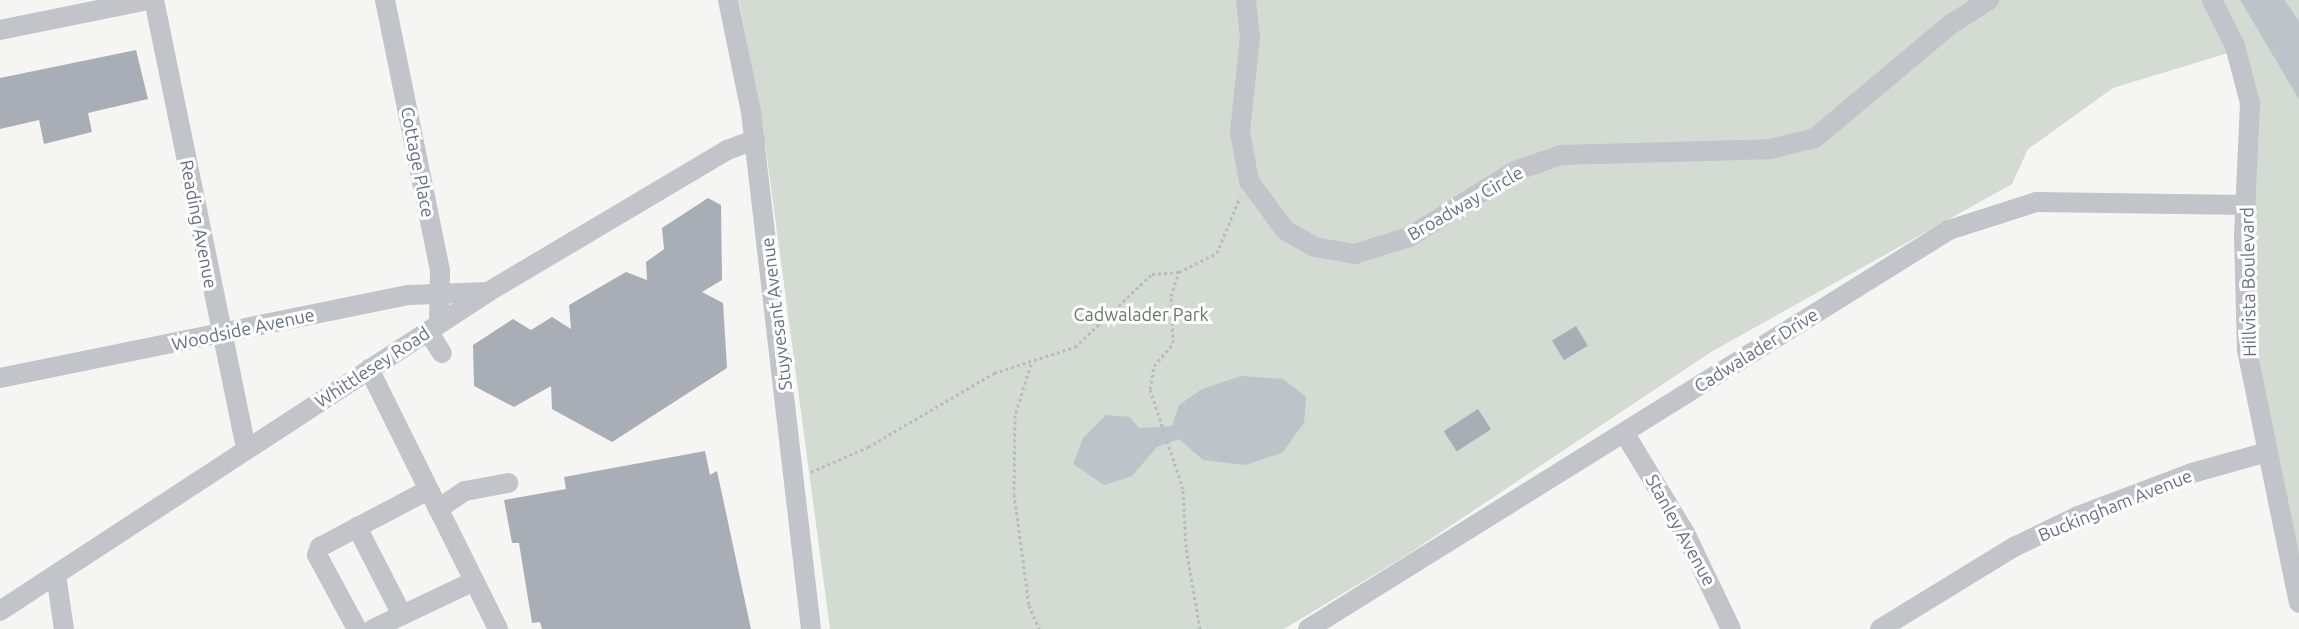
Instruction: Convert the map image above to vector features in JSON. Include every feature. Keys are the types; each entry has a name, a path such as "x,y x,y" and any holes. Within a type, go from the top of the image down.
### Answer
{"street":[{"path":"0,30 147,0"},
{"name":"Reading Avenue","path":"154,0 246,447"},
{"name":"Cottage Place","path":"385,0 443,292 434,327"},
{"name":"Stuyvesant Avenue","path":"728,0 754,140 812,629"},
{"name":"Broadway Circle","path":"1246,0 1250,37 1240,132 1246,173 1260,203 1294,237 1332,251 1372,252 1409,237 1515,171 1561,155 1770,148 1815,138 1951,24 1989,0"},
{"name":"Hillvista Boulevard","path":"2212,0 2235,46 2250,104 2246,205 2247,350 2264,453 2299,603"},
{"name":"Whittlesey Road","path":"0,611 246,447 488,292 727,150 754,140"},
{"name":"Cadwalader Drive","path":"1308,629 1973,219 2008,207 2073,199 2246,205"},
{"name":"Woodside Avenue","path":"0,378 443,292 488,292"},
{"path":"434,327 442,353"},
{"path":"369,369 498,629"},
{"name":"Stanley Avenue","path":"1625,434 1685,533 1731,629"},
{"name":"Buckingham Avenue","path":"1880,629 2014,547 2078,516 2192,473 2264,453"},
{"path":"438,509 465,491 508,483"},
{"path":"357,629 317,555 320,547 428,490"},
{"path":"357,527 402,615"},
{"path":"56,575 64,629"},
{"path":"373,629 474,581"}],"path":[{"path":"809,473 868,447 994,373 1031,363 1075,346 1152,274 1179,272 1217,252 1246,173"},
{"path":"1179,272 1171,296 1173,343 1154,366 1150,389 1172,446 1183,489 1186,547 1200,629"},
{"path":"1031,363 1015,415 1014,494 1029,605 1039,629"}],"green space":[{"name":"Cadwalader Park","path":"739,0 2240,0 2299,100 2299,607 2255,418 2238,50 2113,88 2028,149 2012,184 1711,352 1407,555 1284,629 830,629 764,135"},
{"path":"2285,0 2299,0 2299,21"}],"shaded area":[{"path":"2240,0 2285,0 2299,21 2299,100"},
{"path":"1241,376 1283,379 1306,397 1304,423 1282,453 1244,465 1203,460 1179,439 1157,447 1132,476 1104,485 1073,464 1083,438 1106,415 1130,417 1139,428 1172,426 1179,405 1202,389"}],"building":[{"path":"136,50 148,99 88,113 92,132 44,144 39,120 0,129 0,78"},
{"path":"708,198 721,205 722,280 702,292 723,303 727,368 612,442 552,409 551,386 514,407 474,386 473,345 513,319 531,330 552,317 571,329 569,305 626,272 647,280 646,262 664,249 662,228"},
{"path":"1576,326 1588,346 1564,360 1552,340"},
{"path":"1478,409 1491,429 1457,451 1444,431"},
{"path":"705,451 710,475 717,471 751,629 542,629 540,622 532,623 519,543 512,543 504,500 566,489 564,477"}]}
